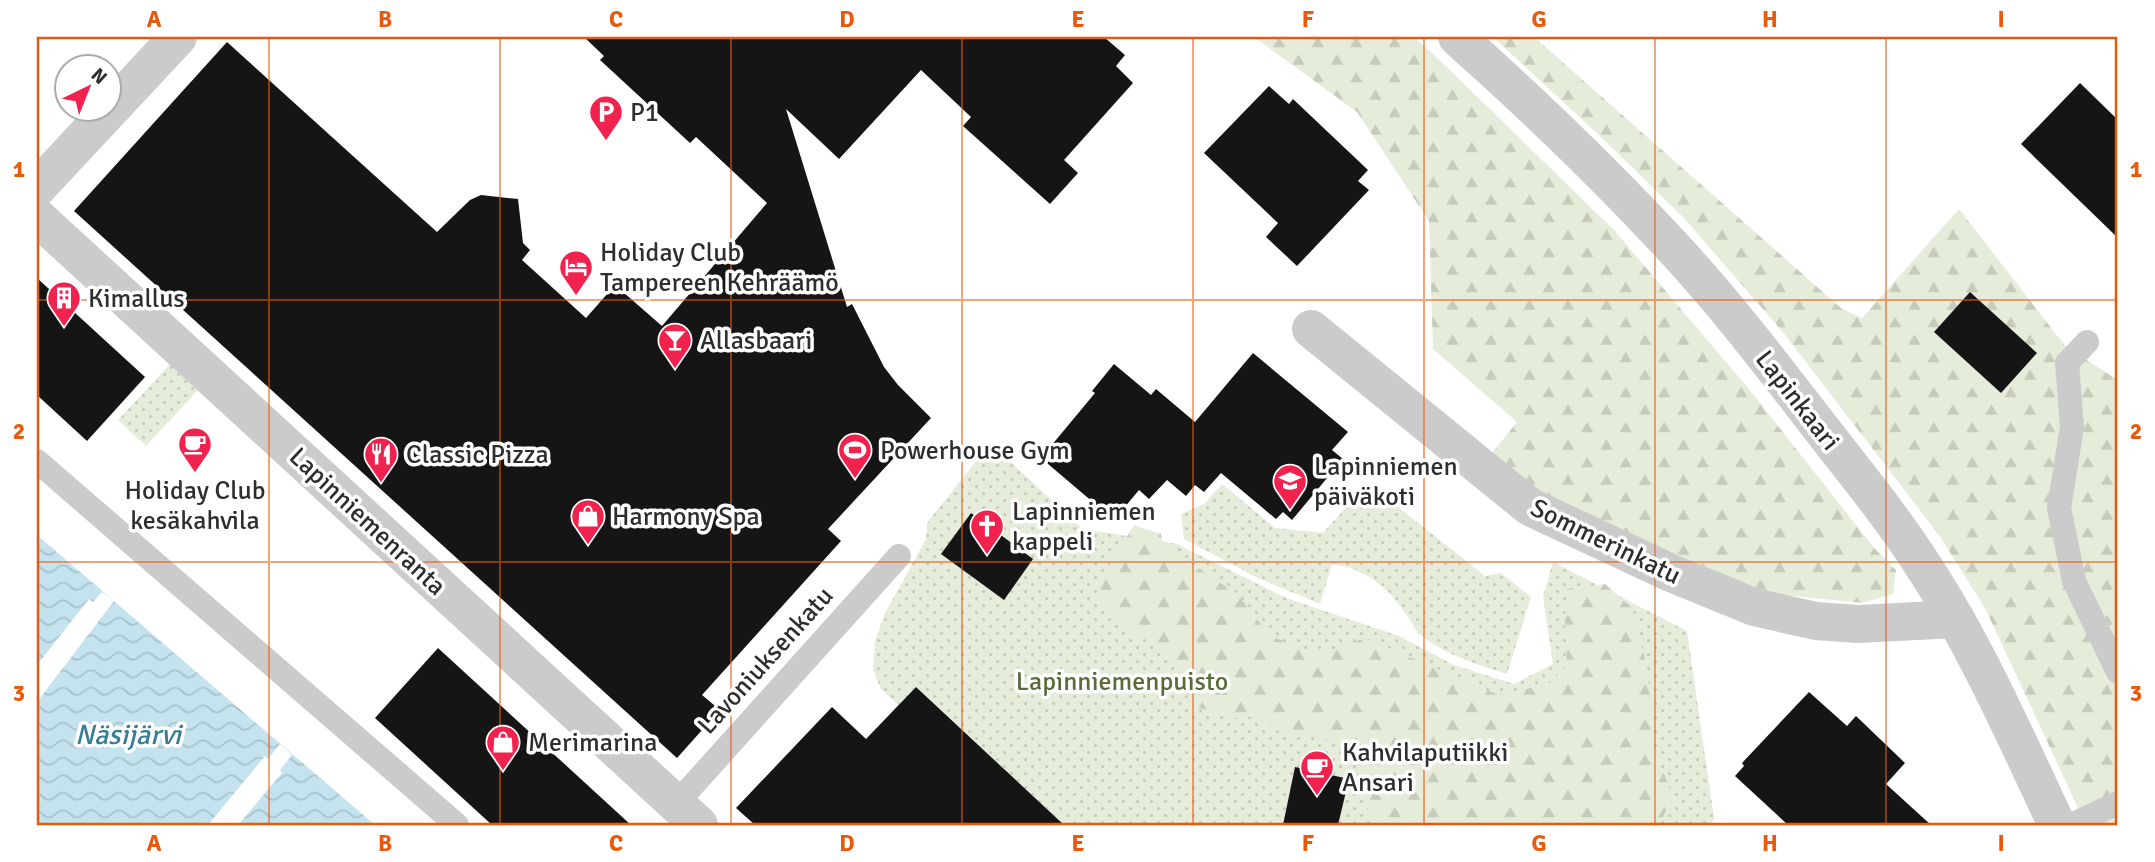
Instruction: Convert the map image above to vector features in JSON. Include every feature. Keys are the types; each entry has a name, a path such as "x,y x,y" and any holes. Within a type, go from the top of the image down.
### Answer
{"street":[{"path":"37,188 178,37"},
{"name":"Lapinkaari","path":"1457,37 1603,175 1671,245 1784,380 1879,504 1924,566 1956,618 2057,825"},
{"name":"Lapinniemenranta","path":"37,217 687,815"},
{"name":"Sommerinkatu","path":"1311,329 1530,507 1671,573 1754,607 1816,621 1858,624 1956,618"}],"lane":[{"path":"2087,342 2067,363 2072,427 2059,508 2074,581 2118,672"},
{"path":"37,461 457,825"},
{"name":"Lavoniuksenkatu","path":"687,815 900,556"},
{"path":"2071,825 2118,803"}],"green space":[{"path":"1254,37 1413,37 1427,48 1614,230 1748,388 1875,549 1896,570 1893,594 1862,603 1766,593 1550,500 1492,453 1517,422 1433,349 1429,221 1357,112"},
{"path":"1493,37 1534,37 1842,309 1862,318 1959,209 2066,347 2118,380 2118,825 2086,825 1985,608 1939,535 1782,331 1683,217"},
{"path":"171,363 199,389 146,446 118,420"},
{"name":"Lapinniemenpuisto","path":"1004,456 1083,529 1177,544 1286,598 1399,636 1454,665 1514,684 1553,664 1543,596 1553,562 1687,631 1714,818 1711,825 1064,825 916,687 898,705 881,689 873,670 875,641 885,613 926,539 927,523 977,460"},
{"path":"1368,483 1485,576 1501,573 1531,597 1507,674 1463,659 1432,643 1417,631 1399,604 1383,587 1355,570 1332,564 1320,604 1256,577 1184,539 1181,514 1204,504 1222,484 1275,528 1323,533"},
{"path":"1134,525 1161,534 1163,545 1237,594 1270,636 1320,655 1365,638 1496,694 1547,686 1567,665 1567,589 1605,584 1632,608 1647,667 1655,752 1673,796 1659,825 1383,825 1368,810 1364,800 1353,744 1280,731 1255,716 1234,718 1190,705 1180,670 1160,644 1122,630 1097,603 1100,581"}],"water":[{"name":"Näsijärvi","path":"37,535 375,825 37,825"}],"pier":[{"path":"102,592 114,601 37,702 37,665 89,599 93,602"},
{"path":"280,744 292,755 280,770 282,773 238,825 208,825 265,756 268,759"}],"building":[{"path":"584,37 1104,37 1125,55 1116,66 1133,83 1064,160 1078,173 1050,204 963,126 971,117 921,70 839,159 786,109 847,307 852,304 884,367 931,418 828,529 841,541 702,695 720,710 677,758 74,211 227,42 437,232 470,200 481,195 518,199 523,243 530,250 522,260 586,318 615,285 662,326 767,203 696,137 690,143 600,60 604,56"},
{"path":"2080,83 2118,120 2118,238 2021,144"},
{"path":"1269,86 1289,104 1293,99 1368,170 1358,181 1369,190 1297,266 1266,237 1278,223 1204,153"},
{"name":"Kimallus","path":"37,278 145,377 87,441 37,395"},
{"path":"1970,292 2037,353 2001,393 1934,332"},
{"path":"1253,353 1348,432 1332,450 1343,459 1292,520 1283,512 1276,519 1221,473 1204,492 1195,485 1186,496 1167,480 1149,499 1139,490 1114,520 1041,458 1095,393 1092,391 1114,364 1151,395 1156,389 1195,422"},
{"name":"Lapinniemen kappeli","path":"971,513 1033,559 1004,600 941,554"},
{"name":"Merimarina","path":"438,648 631,825 492,825 375,718"},
{"path":"916,687 1064,825 755,825 736,808 832,707 866,739"},
{"path":"1809,692 1847,726 1856,716 1905,763 1886,784 1931,825 1788,825 1735,776 1744,766 1742,763"},
{"name":"Kahvilaputiikki Ansari","path":"1295,767 1349,779 1338,825 1283,825"}],"place":[{"name":"P1","path":"606,142"},
{"name":"Holiday Club Tampereen Kehräämö","path":"576,297"},
{"name":"Kimallus","path":"64,328"},
{"name":"Allasbaari","path":"675,370"},
{"name":"Holiday Club kesäkahvila","path":"195,474"},
{"name":"Powerhouse Gym","path":"855,480"},
{"name":"Classic Pizza","path":"381,484"},
{"name":"Lapinniemen päiväkoti","path":"1290,511"},
{"name":"Harmony Spa","path":"588,546"},
{"name":"Lapinniemen kappeli","path":"987,556"},
{"name":"Merimarina","path":"503,772"},
{"name":"Kahvilaputiikki Ansari","path":"1317,797"}]}
